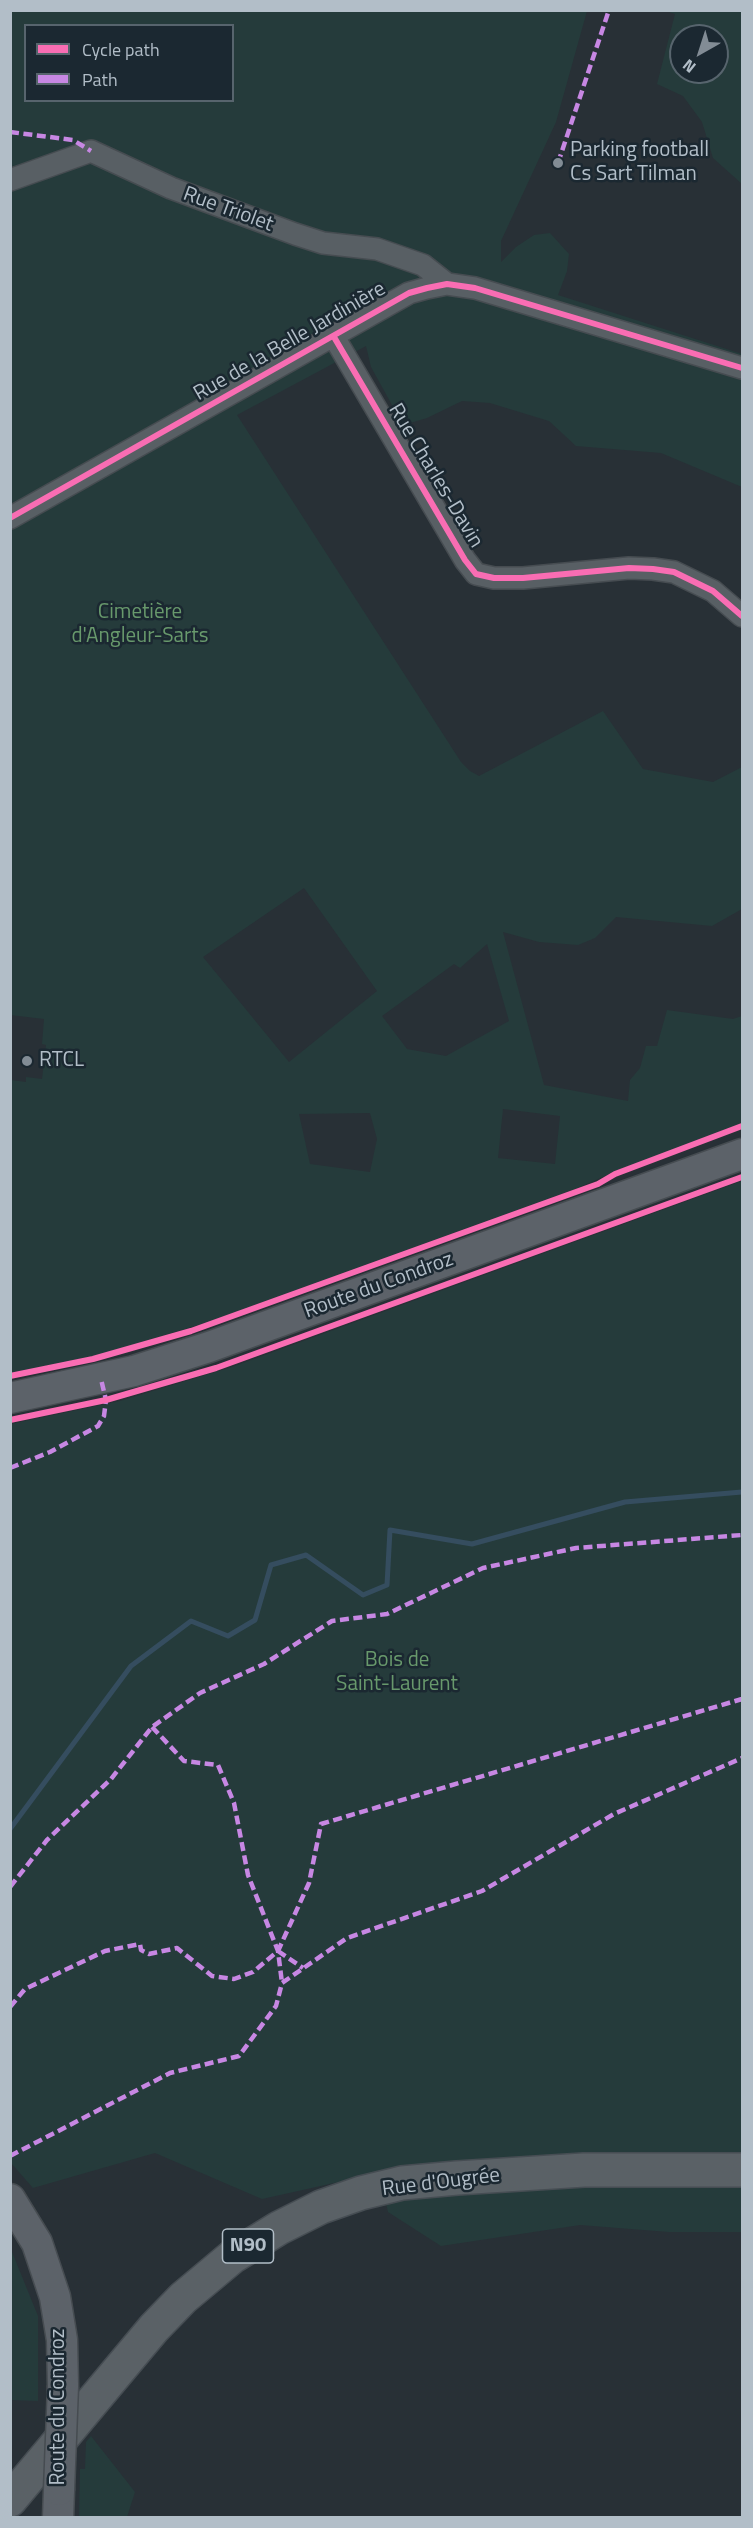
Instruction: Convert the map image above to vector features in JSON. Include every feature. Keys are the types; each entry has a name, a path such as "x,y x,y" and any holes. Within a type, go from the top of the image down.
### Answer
{"main road":[{"name":"Route du Condroz","path":"10,1398 134,1371 209,1347 742,1154"},
{"name":"Rue d'Ougrée","path":"10,2500 154,2328 183,2298 232,2257 279,2228 321,2207 361,2193 402,2183 457,2178 584,2170 742,2170"},
{"name":"Route du Condroz","path":"10,2199 37,2243 56,2297 62,2340 63,2386 58,2504"}],"street":[{"name":"Rue Triolet","path":"10,180 91,152 171,189 295,234 323,243 377,249 423,265 447,285"},
{"name":"Rue de la Belle Jardinière","path":"10,518 409,293 447,285 475,288 742,368"},
{"name":"Rue Charles-Davin","path":"334,337 465,560 476,574 494,578 523,578 629,568 674,572 713,591 742,616"}],"green space":[{"name":"Cimetière d'Angleur-Sarts","path":"11,11 587,11 556,122 501,241 501,262 516,247 534,235 550,233 569,254 567,271 558,295 742,354 742,487 661,453 576,446 549,421 490,403 462,401 427,418 403,425 371,367 366,346 237,415 461,762 470,771 479,776 603,711 643,769 713,782 742,767 742,909 712,926 616,917 595,938 578,945 539,942 503,932 544,1085 628,1101 630,1080 640,1068 646,1046 657,1046 667,1010 733,1019 742,1016 742,1124 575,1189 205,1323 102,1354 11,1373 11,1080 26,1082 26,1077 42,1079 46,1045 42,1044 44,1019 10,1015","holes":["304,888 377,991 289,1062 203,957","487,944 509,1021 446,1056 407,1049 382,1016 454,964 460,968","503,1109 560,1116 555,1164 498,1158","370,1113 377,1139 370,1172 310,1164 299,1114"]},
{"path":"666,11 742,11 742,184 713,158 702,122 683,96 657,84 669,37 669,84 729,84 729,24 672,24 675,14"},
{"name":"Bois de Saint-Laurent","path":"742,1181 742,2232 669,2232 580,2225 441,2246 388,2212 379,2173 262,2199 155,2153 33,2188 11,2163 11,1424 120,1401 232,1367"},
{"path":"10,2247 38,2316 38,2401 11,2400"},
{"path":"91,2436 135,2492 127,2517 79,2517 80,2469 85,2469 86,2442"}],"waterway":[{"path":"10,1829 131,1666 191,1621 228,1636 255,1620 271,1565 306,1555 363,1595 387,1585 390,1530 472,1544 625,1502 742,1492"}],"marked path":[{"path":"558,163 609,10"},
{"path":"10,132 73,140 91,151"},
{"path":"10,1468 50,1452 98,1426 104,1416 106,1400 101,1379"},
{"path":"10,1887 47,1840 111,1779 152,1727 200,1693 264,1664 332,1621 387,1614 483,1568 576,1548 742,1535"},
{"path":"10,2007 25,1989 105,1951 140,1944 141,1950 149,1954 177,1948 212,1976 234,1979 253,1972 278,1951 309,1883 321,1824 742,1699"},
{"path":"152,1727 184,1761 218,1765 234,1803 248,1875 278,1951 282,1983"},
{"path":"10,2156 170,2073 239,2056 276,2006 282,1983 347,1938 482,1891 614,1814 742,1758"},
{"path":"278,1951 303,1968"}],"cycle path":[{"path":"10,518 409,293 427,288 447,284 475,288 742,368"},
{"path":"334,337 465,560 476,574 494,578 523,578 629,568 674,572 713,591 742,616"},
{"path":"10,1376 93,1359 191,1331 598,1184 615,1174 742,1126"},
{"path":"10,1420 106,1400 216,1368 742,1177"}],"place":[{"name":"Parking football Cs Sart Tilman","path":"558,163"},
{"name":"RTCL","path":"27,1061"}]}
